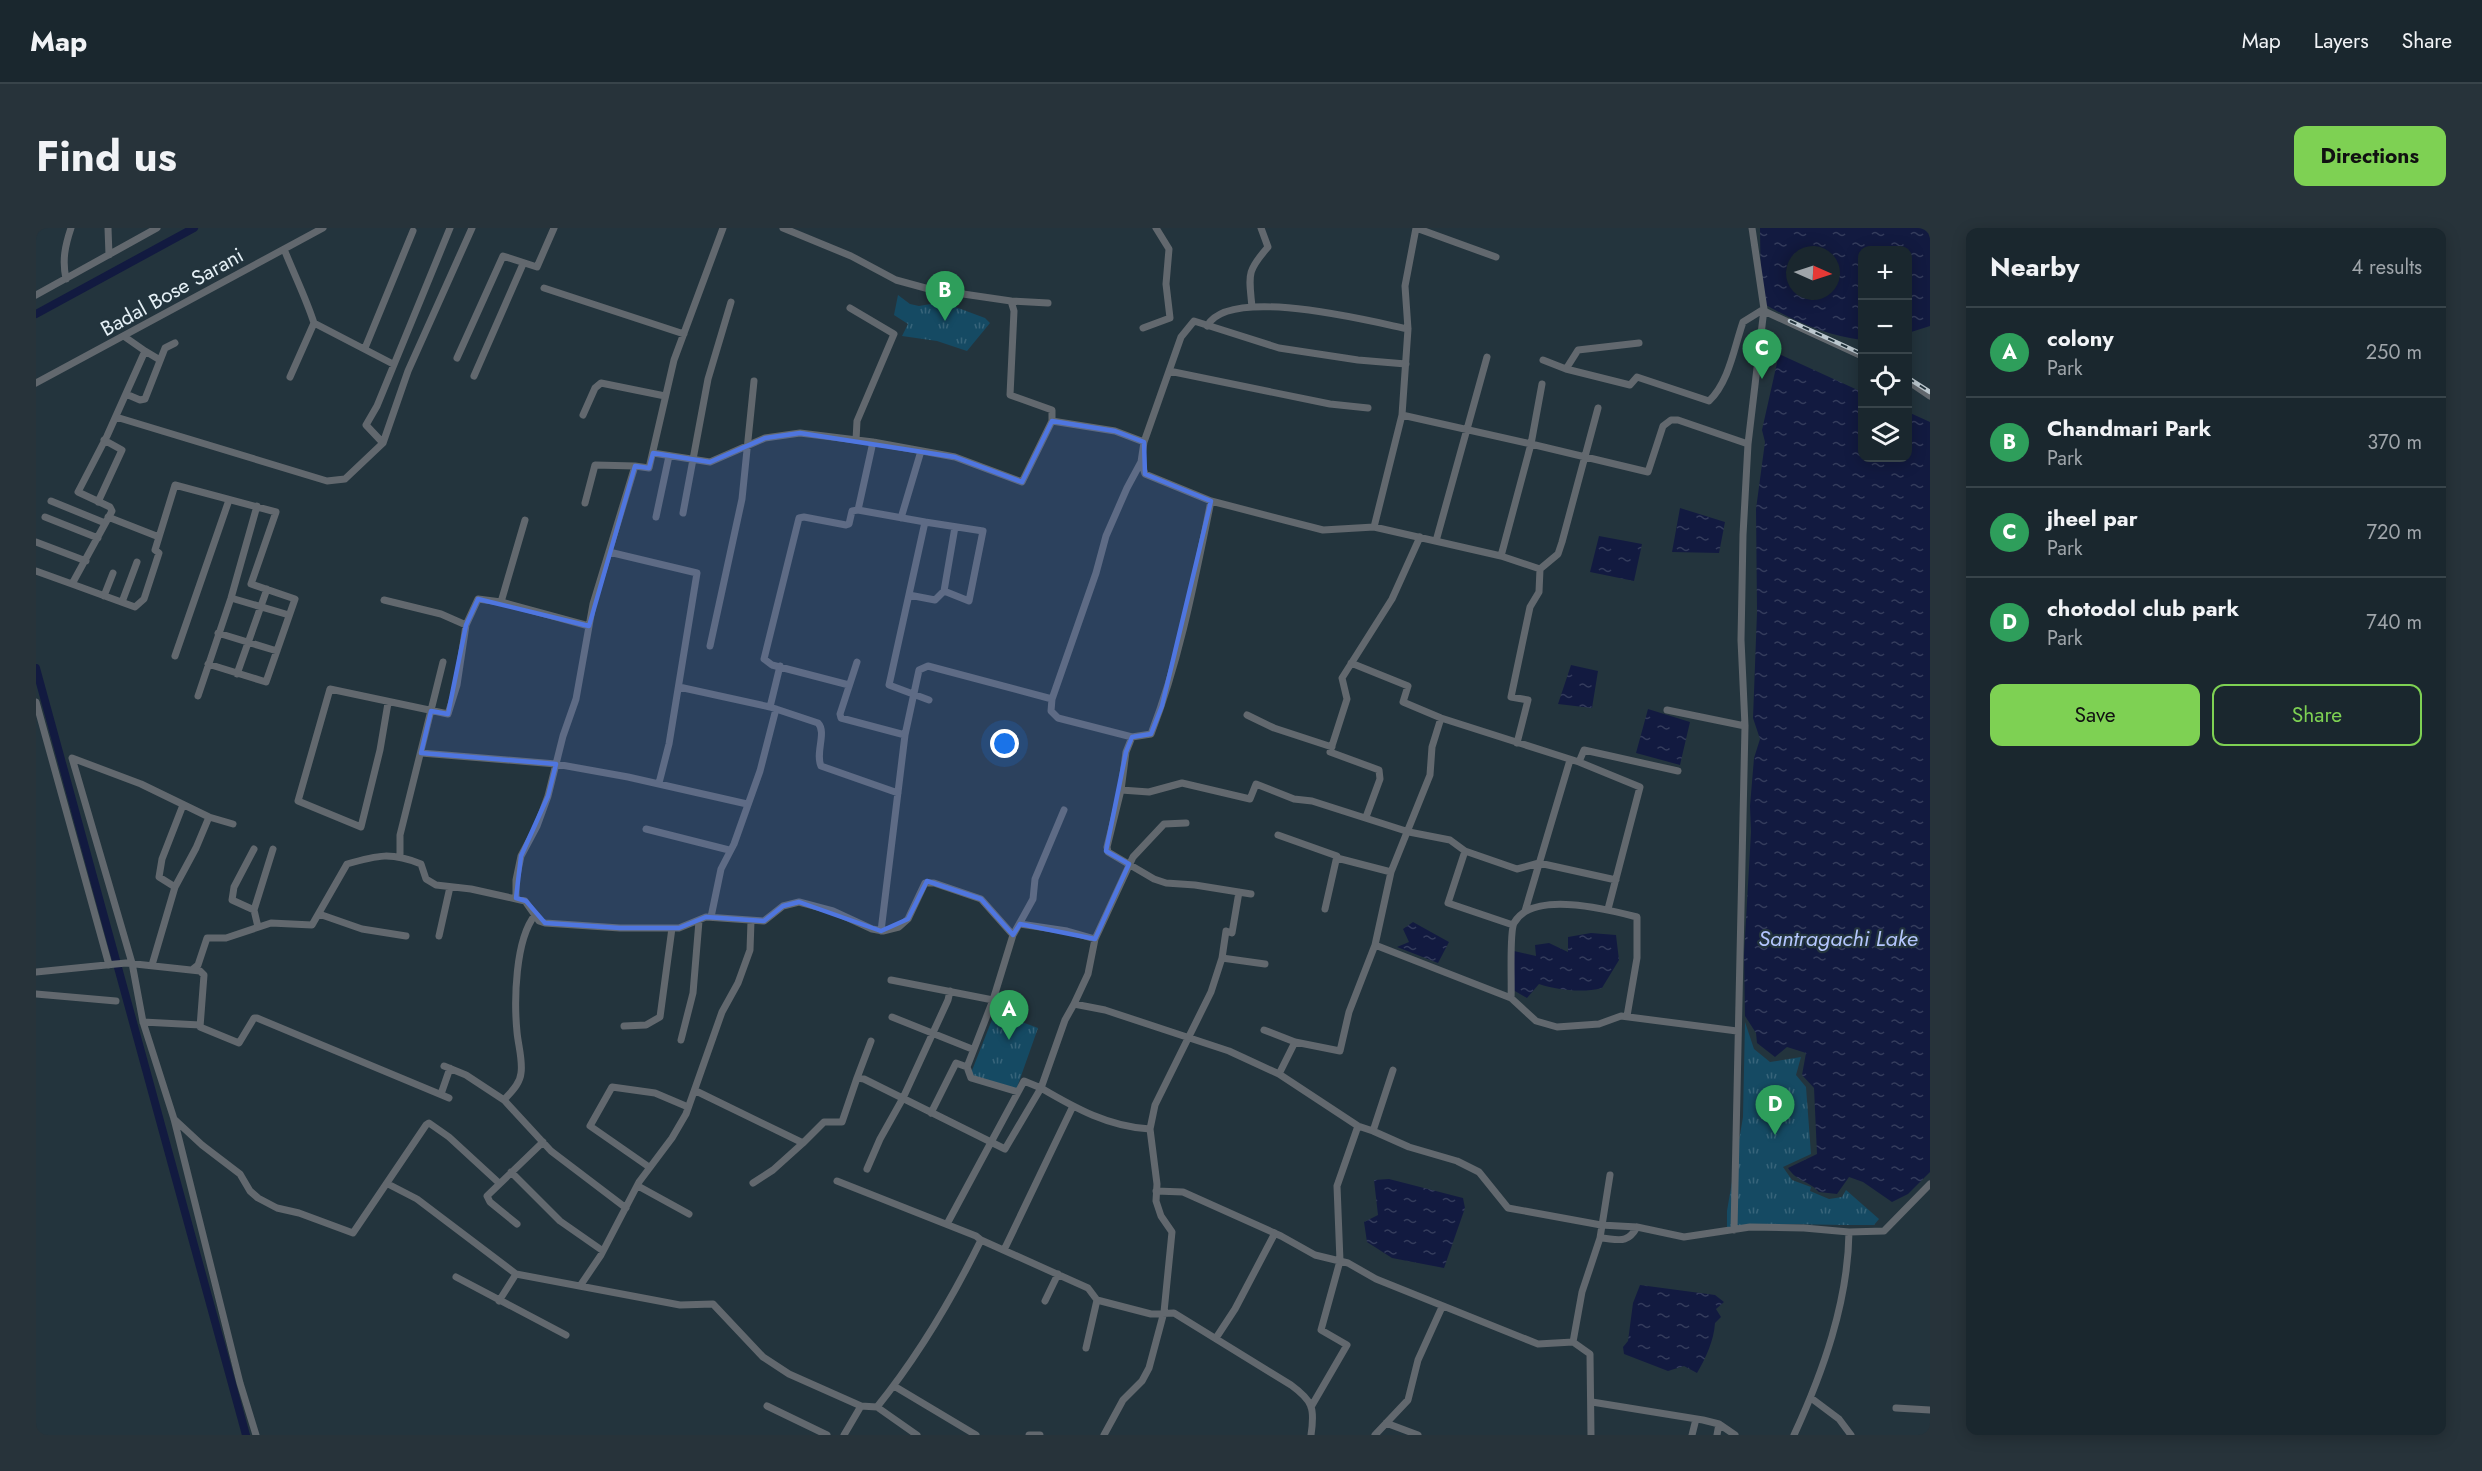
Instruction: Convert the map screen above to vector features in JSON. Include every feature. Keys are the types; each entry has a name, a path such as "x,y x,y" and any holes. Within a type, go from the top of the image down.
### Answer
{"street":[{"path":"66,279 63,267 64,247 71,228"},
{"path":"108,228 109,255"},
{"path":"36,295 157,228"},
{"name":"Badal Bose Sarani","path":"36,383 125,337 323,228"},
{"path":"384,443 366,425 377,406 450,228"},
{"path":"116,417 327,482 345,479 384,443 408,371 472,228"},
{"path":"457,358 503,256 537,267 554,228"},
{"path":"585,503 595,465 649,468 665,396 684,334 723,228"},
{"path":"783,228 851,256 896,280 929,289 1011,301 1048,303"},
{"path":"1143,328 1170,318 1166,284 1168,249 1156,228"},
{"path":"1252,307 1249,276 1254,264 1268,248 1261,228"},
{"path":"1374,527 1402,415 1408,329 1405,286 1416,228 1496,257"},
{"path":"1734,1230 1745,726 1741,640 1743,535 1748,444 1764,310 1752,228"},
{"path":"365,348 412,231"},
{"path":"285,249 315,323 393,364"},
{"path":"474,376 524,264"},
{"path":"544,288 684,334"},
{"path":"652,453 710,462 765,438 800,433 873,442 955,457 1022,482 1052,421 1052,410 1010,395 1014,311 1011,301"},
{"path":"683,513 708,379 731,302"},
{"path":"1207,326 1212,318 1227,310 1252,307 1301,309 1408,329"},
{"path":"850,308 894,334 857,421 856,440"},
{"path":"1764,310 1859,354"},
{"path":"1543,360 1566,369 1630,385 1637,377 1709,401 1719,392 1724,381 1743,322 1764,310"},
{"path":"1211,501 1196,576 1162,706 1151,734 1132,737 1058,718 1052,711 1052,699 1096,573 1106,536 1141,462 1144,442 1181,337 1194,321 1279,348 1358,360 1406,364"},
{"path":"290,377 310,328 315,323"},
{"path":"125,337 160,360"},
{"path":"126,394 140,400 145,399 165,348 175,343"},
{"path":"1566,369 1578,350 1639,343"},
{"path":"72,584 111,511 110,507 78,492 116,417 145,351"},
{"path":"1436,542 1487,357"},
{"path":"1169,370 1330,404 1368,408"},
{"path":"710,646 742,499 754,381"},
{"path":"583,415 595,388 601,383 665,396"},
{"path":"1501,556 1531,444 1542,384"},
{"path":"1912,384 1930,396"},
{"path":"1517,743 1528,700 1511,697 1530,607 1539,591 1540,569 1558,554 1587,457 1598,408"},
{"path":"1402,415 1467,428 1648,472 1664,426 1671,420 1678,420 1748,444"},
{"path":"1052,421 1114,431 1144,442"},
{"path":"98,502 122,450 104,440"},
{"path":"858,510 873,442"},
{"path":"901,518 921,451"},
{"path":"656,517 669,456"},
{"path":"1141,462 1145,474 1211,501 1323,530 1374,527 1501,556 1540,569"},
{"path":"516,898 516,880 521,856 537,826 548,796 576,699 593,604 635,466"},
{"path":"36,571 135,607 144,599 159,553 155,550 175,485 276,512 251,584 295,599 266,682 208,664"},
{"path":"175,656 229,500"},
{"path":"51,501 159,537"},
{"path":"198,696 231,598 257,506"},
{"path":"849,685 765,662 764,659 798,521 804,517 846,525 849,524 852,511 858,510 983,531 969,601 944,591"},
{"path":"45,517 98,538"},
{"path":"501,602 525,520"},
{"path":"925,522 889,685 929,700"},
{"path":"909,595 935,600 944,591 955,527"},
{"path":"1366,817 1381,774 1379,770 1330,752 1347,699 1342,678 1392,599 1420,537"},
{"path":"36,542 86,561"},
{"path":"609,552 697,573 669,744 659,783"},
{"path":"122,602 137,562"},
{"path":"104,596 113,573"},
{"path":"237,674 267,589"},
{"path":"231,598 289,615"},
{"path":"388,703 380,750 361,827 298,801 330,689 448,714 457,685 466,625 478,599 501,602 589,626"},
{"path":"384,600 441,614 466,625"},
{"path":"218,633 277,651"},
{"path":"400,855 400,835 443,662"},
{"path":"857,662 840,714 841,718 905,735"},
{"path":"1351,663 1408,686 1402,702 1441,718 1579,762 1640,788 1608,909"},
{"path":"711,917 721,869 734,843 760,771 780,666"},
{"path":"880,931 905,735 919,670 928,666 1052,699"},
{"path":"679,687 773,708 821,725 818,754 819,762 824,769 898,793"},
{"path":"36,702 109,965"},
{"path":"1667,710 1745,726"},
{"path":"1247,715 1274,728 1332,747"},
{"path":"1264,1030 1295,1042 1340,1051 1349,1012 1375,945 1391,872 1430,775 1431,747 1441,718"},
{"path":"1132,737 1126,752 1121,790 1107,847 1108,852 1154,879 1166,883 1251,894"},
{"path":"1579,762 1584,750 1678,771"},
{"path":"421,753 556,764 659,783 747,804"},
{"path":"233,824 208,817 141,784 72,758 129,963 143,1022 174,1119 240,1383 256,1435"},
{"path":"1511,998 1513,925 1525,911 1570,760"},
{"path":"1121,790 1149,792 1182,783 1250,799 1256,784 1294,799 1312,801 1409,832 1450,840 1465,851 1517,869 1539,863 1616,880"},
{"path":"175,887 159,877 162,859 183,805"},
{"path":"1018,1092 971,1078 967,1067 972,1049 993,1000 1013,935 1033,899 1035,879 1064,810"},
{"path":"152,965 175,887 196,848 208,817"},
{"path":"857,1078 864,1079 1005,1149 1041,1088 1065,1020 1088,974 1095,939 1132,857 1164,824 1186,823"},
{"path":"646,829 729,850"},
{"path":"1278,835 1332,853 1337,858 1391,872"},
{"path":"254,849 234,887 232,900 254,910"},
{"path":"258,927 254,910 273,849"},
{"path":"1465,851 1448,903 1513,925"},
{"path":"193,969 198,965 207,938 226,938 271,923 312,925 347,864 382,855 400,855 421,864 429,883 516,898 527,902 539,921 545,923 620,928 672,928 684,927 711,917 751,921 769,919 783,906 799,902 833,911 880,931 899,927 908,919 926,883 934,883 981,898 1013,935"},
{"path":"1325,909 1337,858"},
{"path":"439,936 450,886"},
{"path":"1104,1435 1123,1400 1142,1381 1149,1368 1164,1312 1172,1232 1161,1216 1156,1201 1150,1129 1155,1105 1211,992 1222,958 1226,931 1232,933 1239,892"},
{"path":"1525,911 1558,903 1608,909 1637,917 1637,957 1627,1016"},
{"path":"319,914 362,929 406,936"},
{"path":"504,1100 516,1086 522,1074 515,1010 516,978 527,925 535,915"},
{"path":"681,1040 693,993 699,921"},
{"path":"580,1286 603,1251 649,1167 672,1138 696,1091 722,1012 738,983 750,950 751,921"},
{"path":"1020,924 1095,939"},
{"path":"624,1026 646,1024 660,1017 672,928"},
{"path":"1375,945 1511,998 1536,1021 1557,1026 1588,1025 1627,1016 1737,1031"},
{"path":"1222,958 1264,964"},
{"path":"36,972 129,963 193,969 204,975 200,1025"},
{"path":"891,981 993,1000"},
{"path":"867,1169 933,1034 950,991"},
{"path":"36,994 116,1001"},
{"path":"1074,1004 1105,1010 1229,1051 1279,1074 1358,1126 1409,1147 1457,1161 1479,1172 1508,1208 1601,1224 1637,1227 1684,1237 1750,1227 1849,1232 1884,1231 1930,1184"},
{"path":"892,1017 972,1049"},
{"path":"143,1022 200,1025 239,1043 254,1018 257,1018 449,1098"},
{"path":"753,1183 773,1170 824,1122 842,1122 870,1041"},
{"path":"1279,1074 1295,1042"},
{"path":"932,1113 956,1064 967,1067"},
{"path":"441,1094 447,1067 466,1075 504,1100 551,1151 626,1208"},
{"path":"1373,1131 1393,1070"},
{"path":"947,1224 1024,1081 1109,1122 1130,1128 1150,1129"},
{"path":"649,1167 590,1126 612,1087 655,1094 687,1107"},
{"path":"696,1091 803,1143"},
{"path":"1004,1250 1072,1106"},
{"path":"174,1119 202,1145 240,1174 250,1191 258,1198 277,1208 299,1213 353,1233 429,1123 449,1137 499,1183"},
{"path":"1311,1407 1347,1345 1321,1330 1340,1261 1337,1186 1358,1126"},
{"path":"517,1224 490,1202 487,1196 543,1142"},
{"path":"511,1172 560,1221 603,1251"},
{"path":"1573,1342 1582,1292 1600,1238 1610,1175"},
{"path":"837,1181 976,1236 1088,1288 1097,1300 1143,1312 1174,1313 1309,1398 1313,1413 1311,1435"},
{"path":"388,1184 417,1199 516,1274 680,1305 713,1304 763,1357 789,1374 861,1406 877,1407 917,1435"},
{"path":"638,1186 689,1214"},
{"path":"1156,1191 1183,1192 1275,1233 1315,1255 1348,1263 1376,1279 1538,1344 1573,1342 1590,1354 1591,1435"},
{"path":"1600,1238 1626,1240 1632,1237 1637,1227"},
{"path":"1794,1435 1811,1398 1831,1337 1846,1280 1849,1232"},
{"path":"1216,1338 1235,1310 1275,1233"},
{"path":"877,1407 894,1386 956,1291 981,1240"},
{"path":"499,1301 516,1274"},
{"path":"1045,1301 1058,1274"},
{"path":"456,1277 566,1335"},
{"path":"1086,1348 1097,1300"},
{"path":"1374,1435 1408,1400 1418,1360 1442,1307"},
{"path":"894,1386 976,1435"},
{"path":"1811,1398 1839,1419 1851,1435"},
{"path":"1592,1402 1719,1424 1735,1435"},
{"path":"767,1406 827,1435"},
{"path":"844,1435 861,1406"},
{"path":"1896,1408 1930,1410"},
{"path":"1692,1435 1696,1419"},
{"path":"1386,1423 1418,1435"},
{"path":"1717,1435 1719,1424"},
{"path":"1029,1435 1040,1435"}],"highlighted area":[{"path":"1052,421 1115,431 1144,442 1145,474 1211,501 1162,706 1151,734 1132,737 1126,752 1106,851 1129,864 1095,939 1020,924 1013,935 981,899 927,881 908,919 881,931 799,902 783,906 764,921 706,917 679,928 620,928 545,923 526,901 516,898 521,856 548,796 556,764 421,753 431,711 448,714 466,625 478,599 589,626 635,466 649,468 653,453 710,462 765,438 800,433 955,457 1022,482"}],"green space":[{"path":"898,295 910,304 919,306 942,302 985,318 990,323 967,351 937,341 902,336 908,324 894,315"},
{"path":"995,1012 1038,1028 1015,1093 969,1078"},
{"path":"1745,1022 1754,1049 1770,1062 1801,1057 1796,1075 1806,1087 1811,1154 1783,1167 1792,1180 1811,1187 1810,1191 1829,1199 1842,1197 1846,1190 1879,1219 1874,1225 1782,1225 1727,1231 1727,1211 1743,1117"}],"water":[{"path":"1760,228 1930,228 1930,326 1912,332 1912,246 1858,246 1858,339 1836,335 1785,315 1761,302"},
{"name":"Santragachi Lake","path":"1779,354 1858,390 1858,462 1912,462 1912,414 1930,422 1930,1172 1908,1194 1892,1202 1863,1182 1849,1177 1837,1194 1819,1192 1791,1173 1788,1168 1817,1154 1814,1088 1802,1075 1806,1053 1787,1047 1775,1057 1757,1043 1756,1033 1745,1016 1744,955 1751,832 1750,806 1754,758 1760,739 1753,718 1757,612 1756,509 1765,442 1762,430"},
{"path":"1680,508 1725,522 1719,553 1672,552"},
{"path":"1599,536 1642,544 1634,581 1590,572"},
{"path":"1571,665 1598,671 1592,708 1558,704"},
{"path":"1648,709 1690,722 1680,765 1636,753"},
{"path":"1413,922 1449,942 1438,963 1397,947 1409,942 1403,929"},
{"path":"1591,933 1616,935 1619,960 1602,988 1570,990 1539,984 1527,998 1508,987 1514,951 1536,956 1535,945 1549,943 1568,952 1568,937"},
{"path":"1389,1179 1463,1198 1465,1208 1444,1268 1392,1258 1367,1242 1364,1222 1378,1215 1374,1180"},
{"path":"1640,1285 1715,1295 1724,1302 1716,1309 1721,1317 1715,1323 1709,1349 1697,1373 1684,1366 1668,1371 1624,1354 1623,1347 1628,1341 1633,1303"}],"waterway":[{"path":"36,314 194,228"},
{"path":"36,668 246,1435"}],"railway":[{"path":"1790,321 1858,352"},
{"path":"1912,381 1930,392"}],"place":[{"name":"Chandmari Park","path":"945,321"},
{"name":"jheel par","path":"1762,379"},
{"name":"colony","path":"1009,1040"},
{"name":"chotodol club park","path":"1775,1135"}]}
